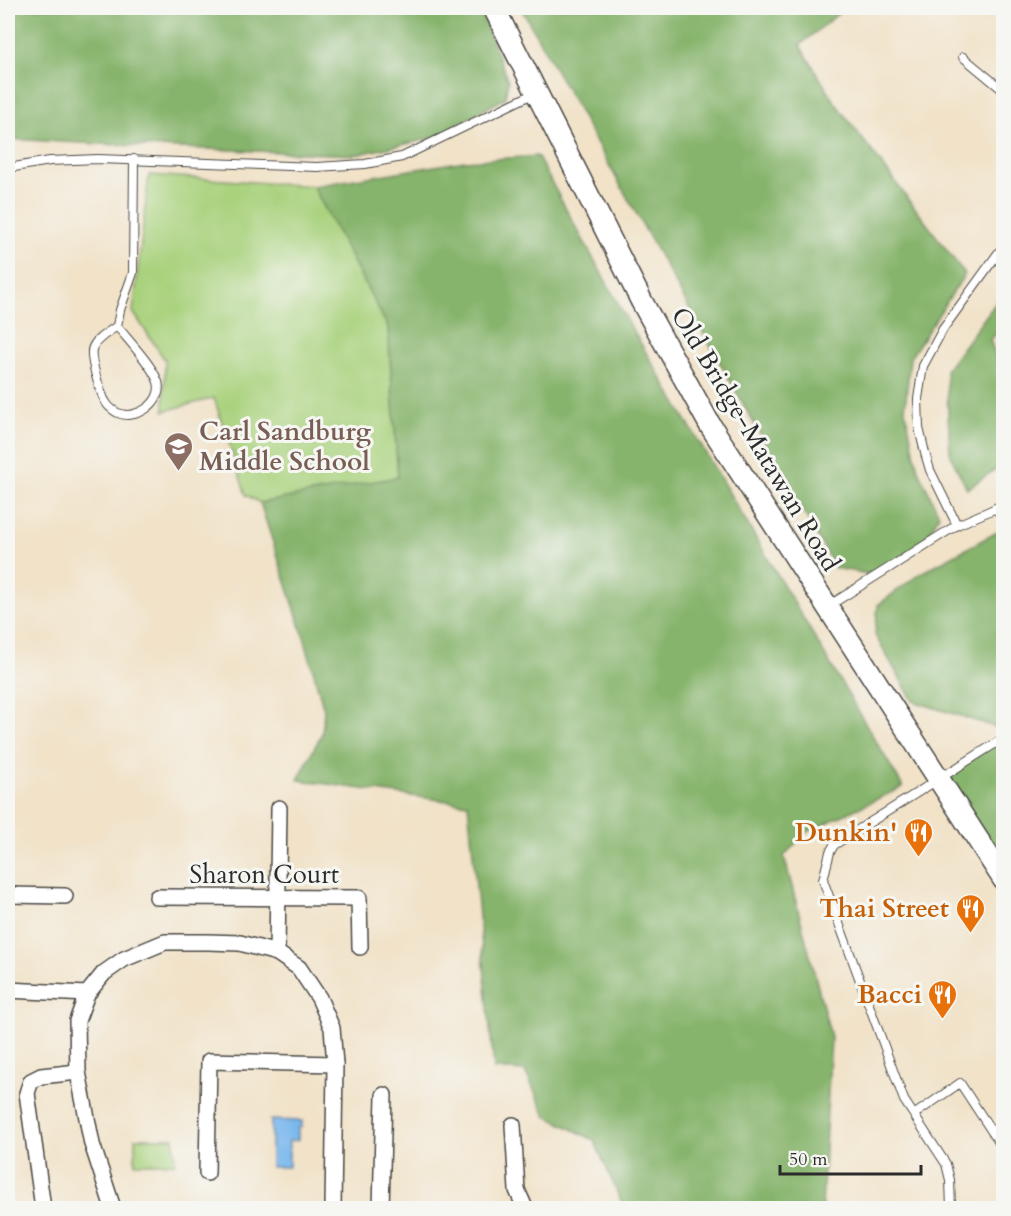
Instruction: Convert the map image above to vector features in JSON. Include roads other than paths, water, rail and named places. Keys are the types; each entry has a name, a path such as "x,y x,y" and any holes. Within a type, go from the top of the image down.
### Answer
{"main road":[{"name":"Old Bridge-Matawan Road","path":"494,8 642,302 705,416 1004,880"}],"street":[{"path":"277,952 279,808"},
{"path":"8,895 65,896"},
{"name":"Sharon Court","path":"157,897 359,898 360,947"},
{"path":"112,1209 92,1144 78,1072 77,1021 87,994 104,973 124,959 165,942 240,943 277,952 299,968 319,998 332,1028 335,1064 333,1209"},
{"path":"8,990 87,994"},
{"path":"207,1173 209,1061 335,1064"},
{"path":"43,1209 27,1093 31,1080 41,1076 78,1072"},
{"path":"381,1209 384,1095"},
{"path":"513,1125 517,1190 525,1209"}],"lane":[{"path":"963,57 1004,91"},
{"path":"8,168 50,161 134,159 317,167 365,164 402,157 536,92"},
{"path":"117,326 158,384 158,394 152,402 141,412 131,415 118,413 106,404 91,360 91,349 98,340 117,326 133,273 134,159"},
{"path":"957,525 924,453 919,428 918,399 923,366 943,329 1004,245"},
{"path":"826,607 957,525 1004,503"},
{"path":"994,509 1004,514"},
{"path":"951,1209 950,1180 946,1164 904,1100 823,880 834,845 1004,738"},
{"path":"915,1114 960,1083 1004,1150"}],"water":[{"path":"271,1120 302,1121 302,1127 298,1128 298,1140 289,1141 289,1167 271,1167"}],"place":[{"name":"Carl Sandburg Middle School","path":"178,472"},
{"name":"Dunkin'","path":"918,858"},
{"name":"Thai Street","path":"970,934"},
{"name":"Bacci","path":"943,1020"}]}
